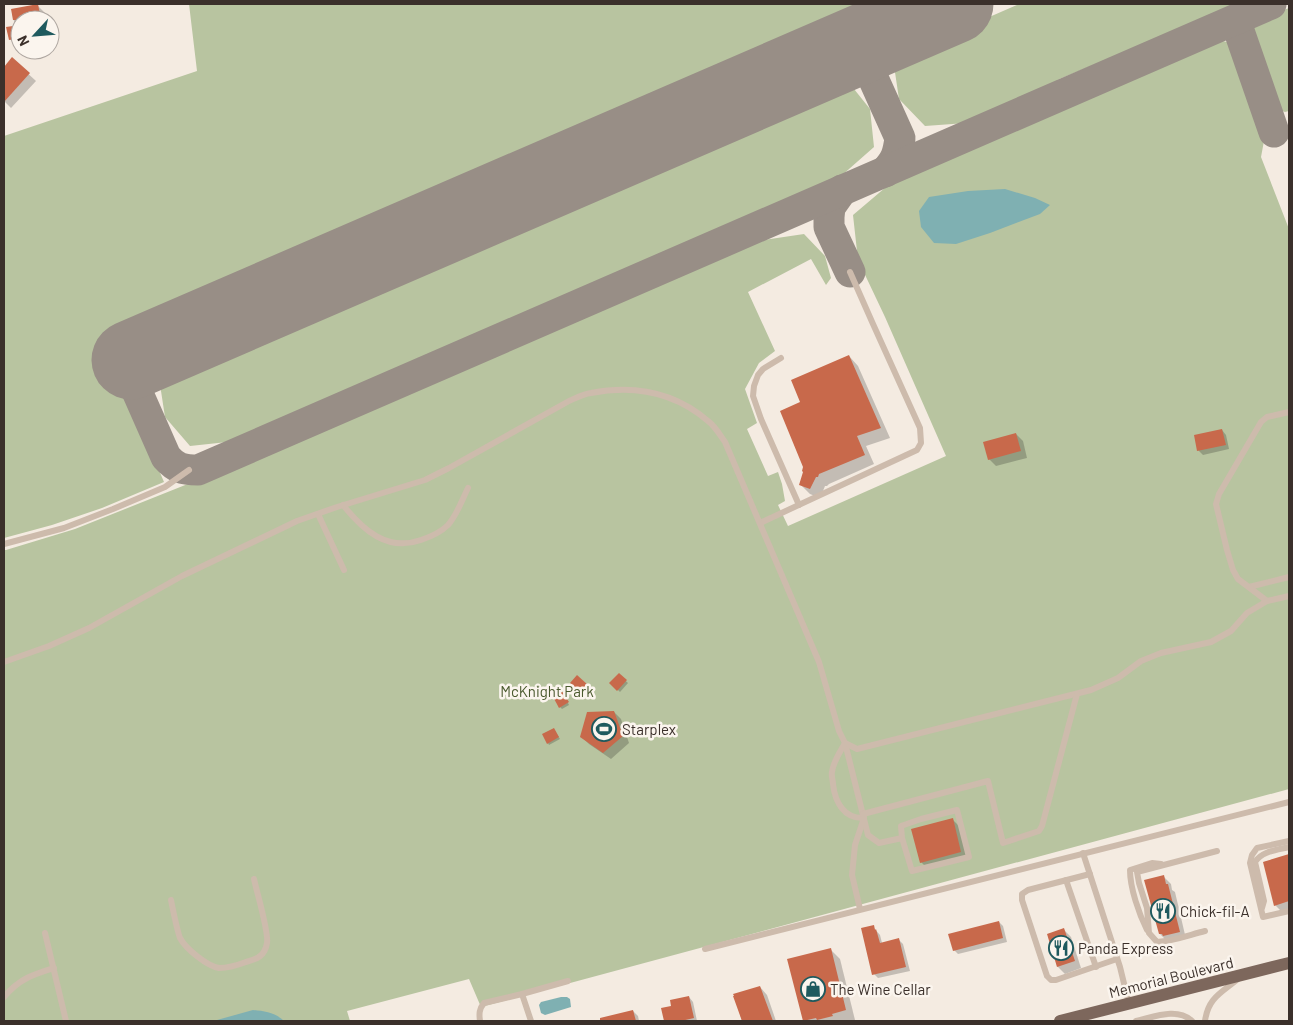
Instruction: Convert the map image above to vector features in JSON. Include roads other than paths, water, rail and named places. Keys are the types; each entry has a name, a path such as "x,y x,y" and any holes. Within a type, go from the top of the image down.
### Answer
{"main road":[{"name":"Memorial Boulevard","path":"1060,1021 1289,963"}],"lane":[{"path":"760,523 917,450 921,443 920,428 850,272"},
{"path":"781,358 763,369 758,375 753,396 761,419 799,505"},
{"path":"4,662 49,646 89,628 182,576 290,524 343,505 425,480 568,401 589,393 608,390 638,390 663,395 686,406 709,422 725,442 820,662 838,731 845,744 868,835 879,843 902,838"},
{"path":"1267,602 1238,579 1227,550 1216,504 1219,494 1261,422 1267,417 1289,412"},
{"path":"4,544 64,528 113,509 165,487 188,470"},
{"path":"343,505 356,522 370,533 392,544 411,544 429,538 447,526 468,488"},
{"path":"318,514 344,570"},
{"path":"1248,587 1289,576"},
{"path":"845,744 858,749 1091,690 1118,678 1141,661 1161,653 1211,642 1231,631 1247,613 1267,602 1289,596"},
{"path":"845,744 836,759 832,773 834,792 838,804 846,812 856,818 988,782 1004,843 1039,831 1042,826 1077,694"},
{"path":"705,949 1289,802"},
{"path":"957,810 969,858 912,871 902,838 901,826 921,818 957,810"},
{"path":"860,909 852,875 855,845 864,816"},
{"path":"1289,841 1257,848 1252,855 1250,863 1263,917 1289,911"},
{"path":"1261,909 1264,901 1255,862 1263,854 1289,848"},
{"path":"1205,931 1168,942 1157,942 1149,934 1147,908 1137,872 1217,851"},
{"path":"1083,853 1129,1004"},
{"path":"1090,874 1028,890 1022,894 1022,900 1047,976 1051,980 1117,960"},
{"path":"171,900 180,938 190,950 204,961 218,968 244,963 258,958 265,953 268,940 254,879"},
{"path":"1066,880 1096,967"},
{"path":"45,933 66,1021"},
{"path":"4,997 13,986 29,977 54,968"},
{"path":"1205,1021 1206,1011 1211,1002 1218,994 1244,975"},
{"path":"480,1021 479,1013 484,1003 568,981"},
{"path":"522,994 530,1021"},
{"path":"1136,1021 1170,1014 1181,1014 1192,1021"}],"water":[{"path":"1005,189 1035,198 1050,205 1040,214 956,244 934,243 921,227 919,211 929,197 968,191"},
{"path":"561,997 570,999 571,1007 545,1015 541,1013 539,1005 541,1002"},
{"path":"253,1010 274,1014 284,1021 217,1021 217,1020"}],"place":[{"name":"Starplex","path":"604,729"},
{"name":"Chick-fil-A","path":"1163,911"},
{"name":"Panda Express","path":"1061,948"},
{"name":"The Wine Cellar","path":"813,989"}],"park label":[{"name":"McKnight Park","path":"547,691"}]}
